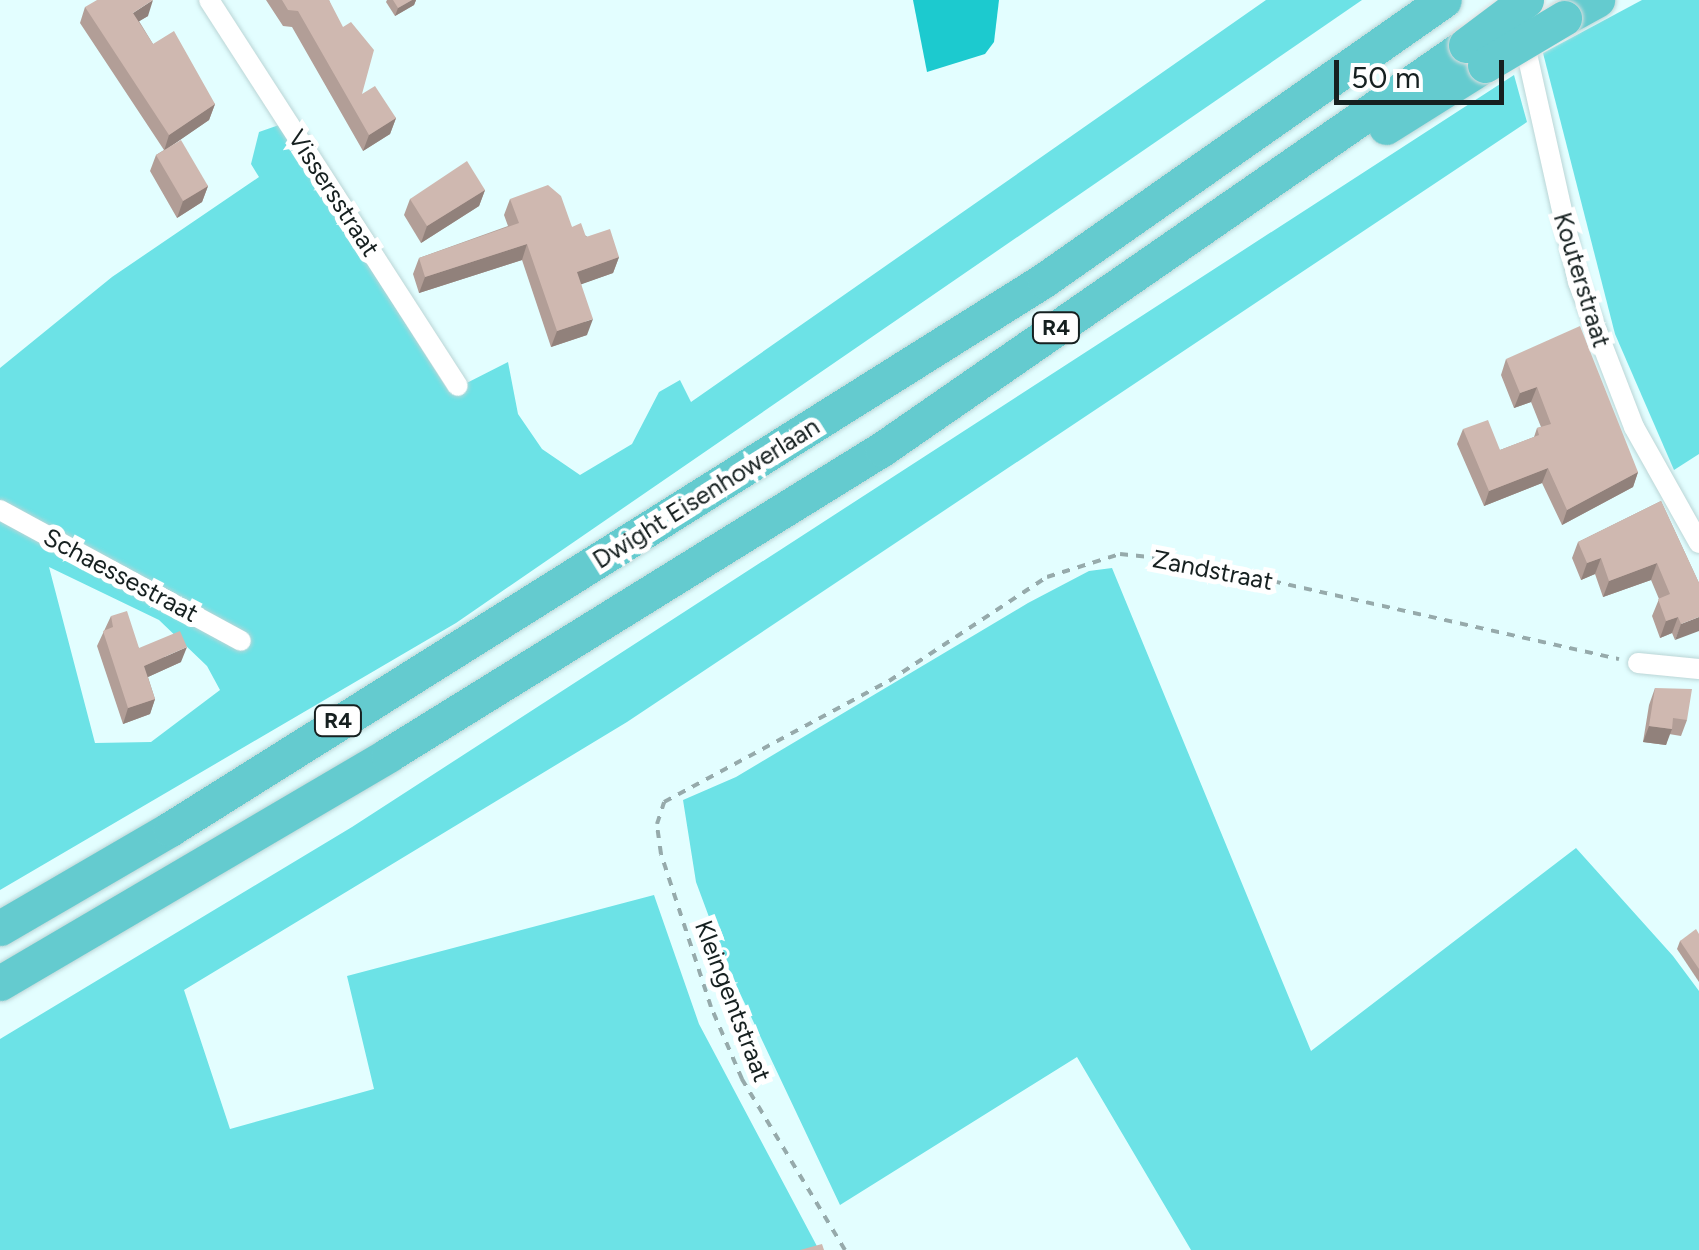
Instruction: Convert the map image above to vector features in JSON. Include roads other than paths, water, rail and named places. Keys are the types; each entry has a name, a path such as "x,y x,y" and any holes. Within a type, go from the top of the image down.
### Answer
{"highway":[{"path":"1398,34 1412,0"},
{"name":"R4","path":"1398,34 1444,0"},
{"name":"R4","path":"0,983 882,449 1268,180 1475,55 1526,0"},
{"path":"1475,55 1597,0"},
{"name":"Dwight Eisenhowerlaan","path":"0,928 170,829 1027,290 1398,34"}],"street":[{"name":"Vissersstraat","path":"209,0 458,386"},
{"name":"Kouterstraat","path":"1515,0 1578,282 1634,426 1699,543"},
{"name":"Schaessestraat","path":"0,510 241,641"},
{"path":"1638,663 1699,669"}]}
